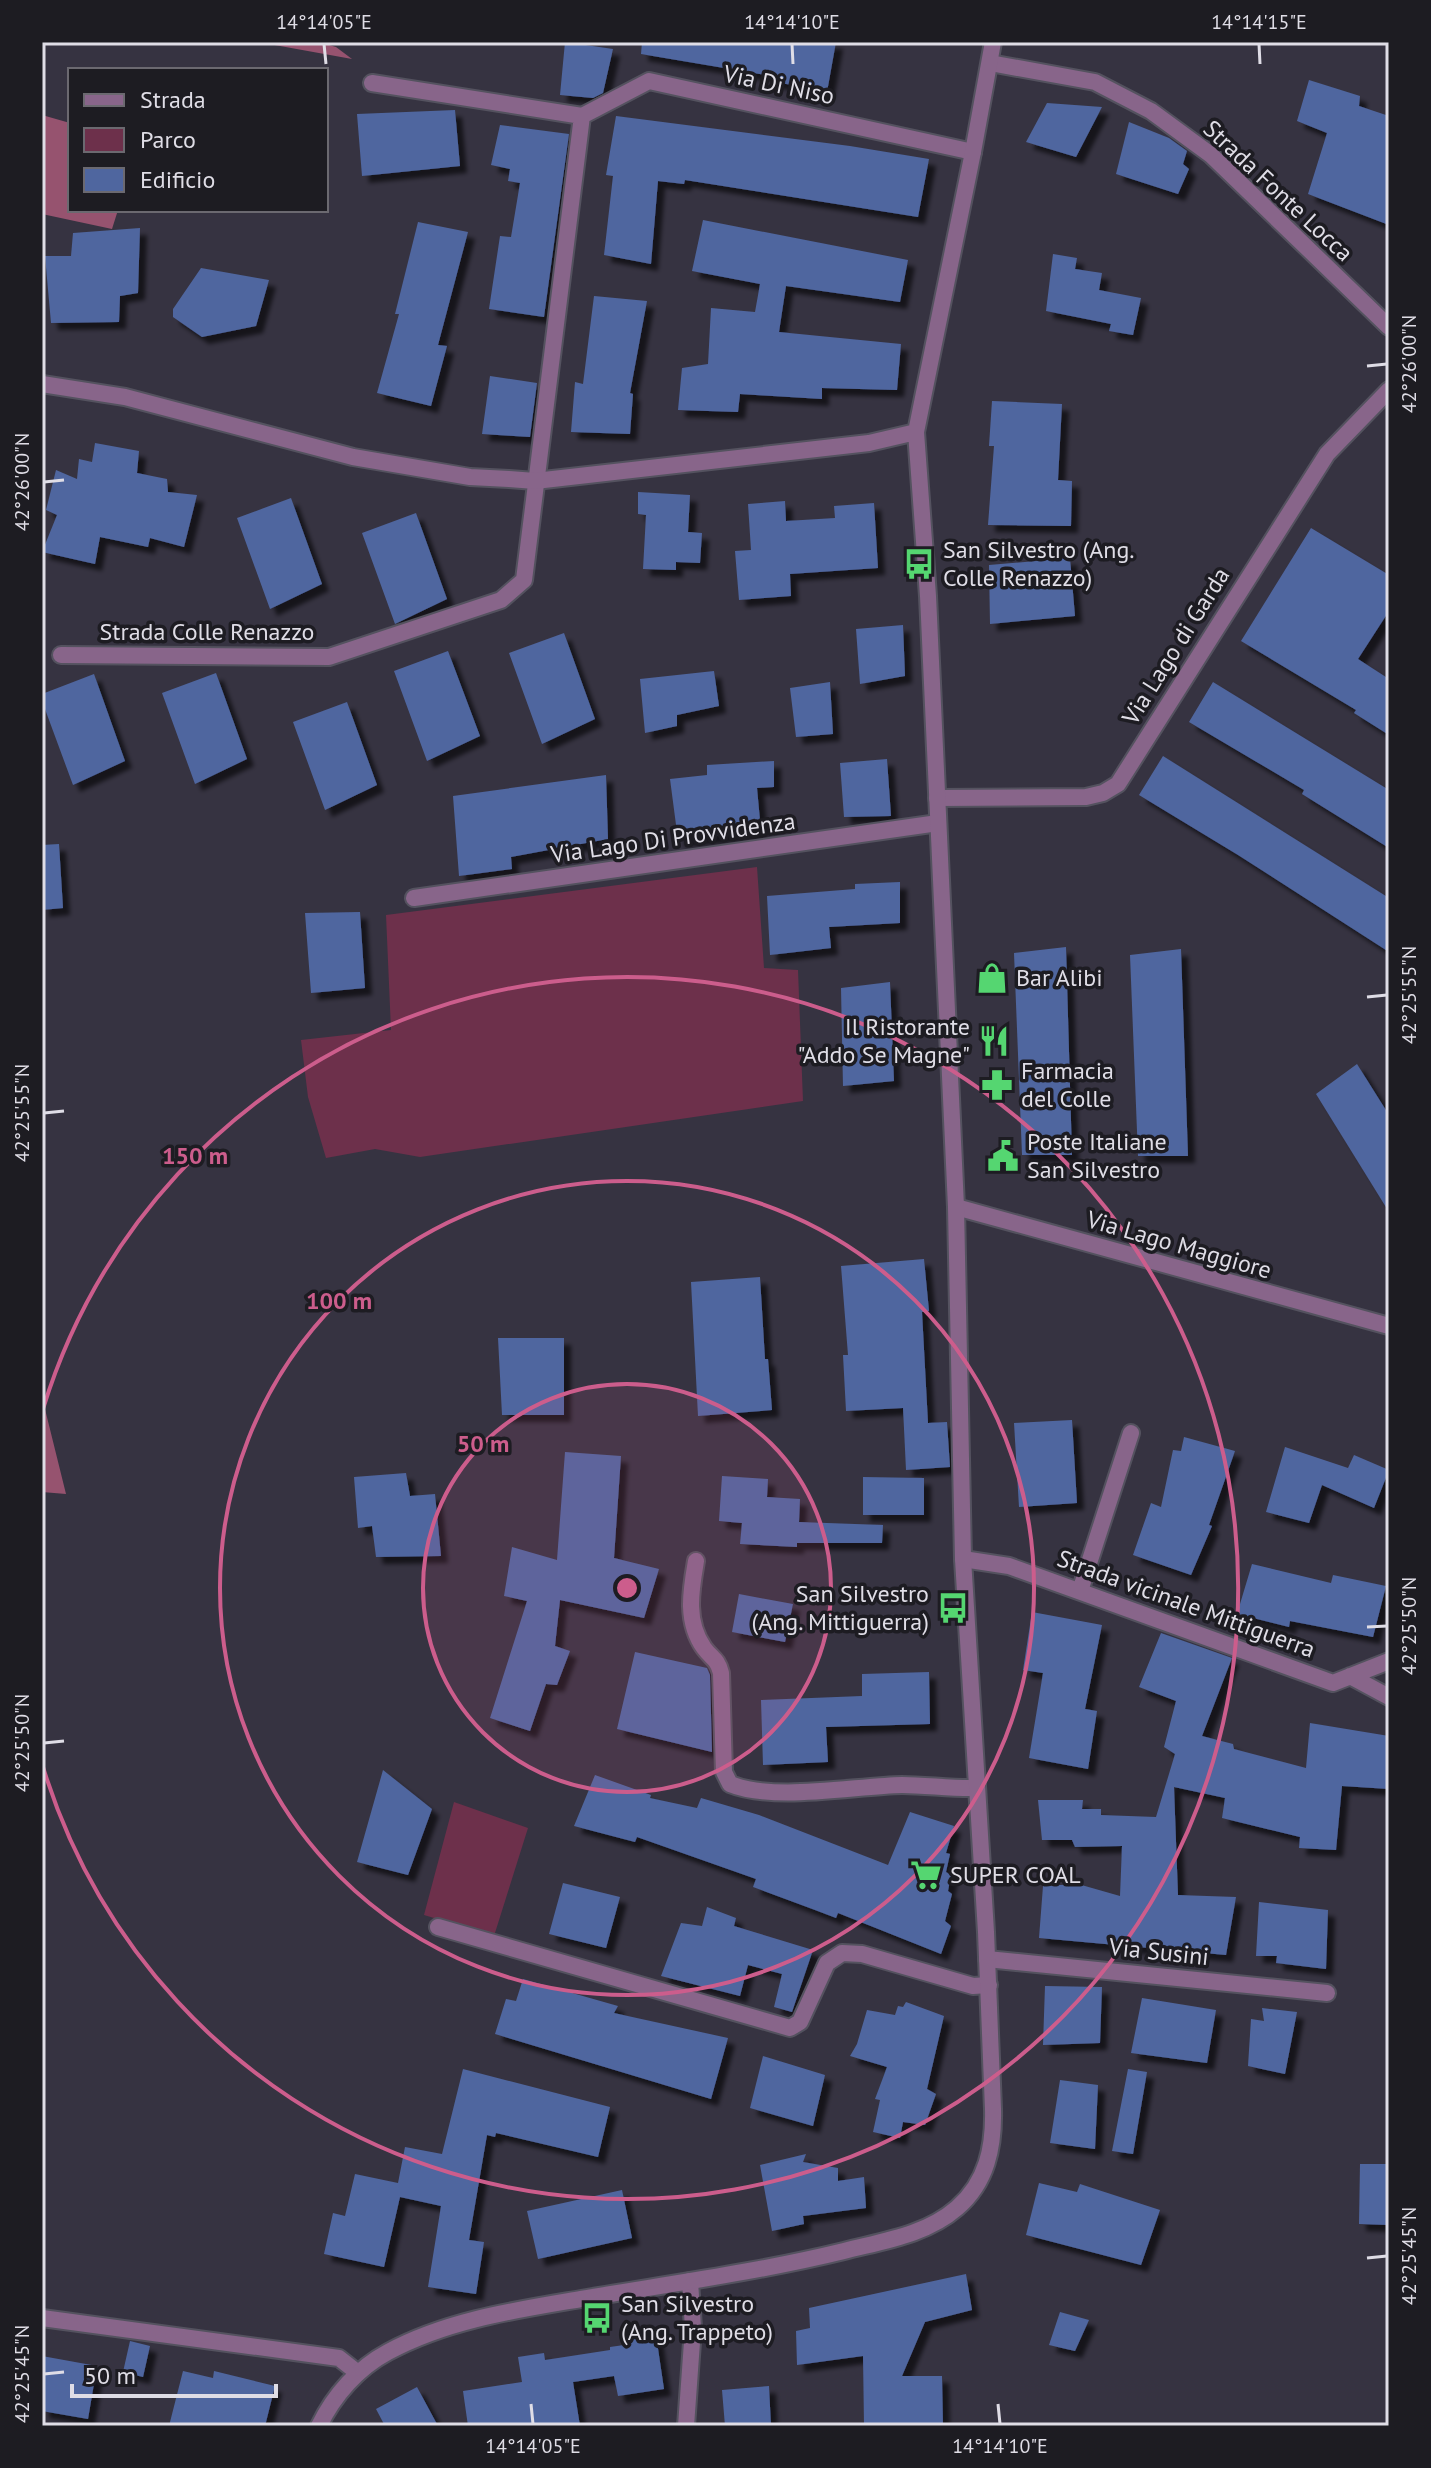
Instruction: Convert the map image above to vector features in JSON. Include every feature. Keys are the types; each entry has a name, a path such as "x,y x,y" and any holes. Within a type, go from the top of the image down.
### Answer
{"street":[{"path":"319,2426 339,2393 358,2373 385,2353 411,2341 491,2314 792,2264 895,2238 939,2221 957,2208 976,2186 989,2159 993,2143 989,1985 963,1559 956,1207 928,596 916,432 993,42"},
{"name":"Strada Fonte Locca","path":"990,63 1095,82 1151,111 1211,155 1389,327"},
{"name":"Via Di Niso","path":"582,116 649,81 973,152"},
{"path":"372,83 582,116 535,481"},
{"path":"42,384 125,397 353,457 470,477 535,481 869,443 916,432"},
{"name":"Via Lago di Garda","path":"937,798 1086,797 1103,793 1118,784 1327,454 1389,390"},
{"name":"Strada Colle Renazzo","path":"61,655 329,657 501,600 524,580 535,481"},
{"name":"Via Lago Di Provvidenza","path":"414,898 938,823"},
{"name":"Via Lago Maggiore","path":"956,1207 1389,1326"},
{"path":"1080,1591 1131,1433"},
{"name":"Strada vicinale Mittiguerra","path":"963,1559 1009,1566 1333,1683 1389,1661"},
{"path":"696,1561 689,1605 703,1647 718,1661 721,1673 724,1772 730,1784 745,1790 820,1791 902,1785 977,1788"},
{"path":"1350,1676 1389,1697"},
{"path":"438,1927 790,2028 800,2022 827,1963 842,1953 862,1954 973,1986 989,1985"},
{"name":"Via Susini","path":"987,1959 1327,1993"},
{"path":"686,2426 693,2328 690,2281"},
{"path":"42,2318 339,2358 358,2373"}],"green space":[{"path":"757,867 764,968 798,970 803,1101 420,1157 375,1149 326,1158 308,1097 301,1040 391,1030 386,915"},
{"path":"454,1802 528,1828 494,1936 424,1915"}],"shaded area":[{"path":"258,42 319,42 336,47 352,59"},
{"path":"42,115 68,122 68,212 117,212 112,229 42,214"},
{"path":"42,1397 66,1494 42,1492"}],"building":[{"path":"565,42 613,49 603,93 593,98 560,95"},
{"path":"642,42 836,42 827,92 771,81 772,76 641,54"},
{"path":"1309,80 1360,96 1359,106 1389,116 1389,225 1308,194 1327,133 1297,121"},
{"path":"1047,103 1102,107 1076,157 1026,142"},
{"path":"455,110 460,166 362,176 357,114"},
{"path":"616,116 929,159 918,217 685,180 684,184 658,181 651,264 604,255 613,176 606,175"},
{"path":"1129,122 1169,138 1187,151 1183,164 1189,169 1178,194 1116,174"},
{"path":"500,125 569,134 544,317 489,309 500,236 511,237 520,183 508,181 510,169 491,165"},
{"path":"703,220 908,260 900,302 786,286 779,332 901,344 897,390 822,388 822,399 740,394 738,412 678,410 682,368 708,364 711,308 755,312 760,284 692,271"},
{"path":"418,222 468,232 438,345 447,346 431,406 377,393 399,314 395,314"},
{"path":"140,228 138,293 120,296 119,322 51,323 45,256 71,256 73,233"},
{"path":"1053,254 1077,258 1075,269 1102,273 1099,290 1141,298 1133,335 1109,331 1111,324 1046,311"},
{"path":"201,268 269,280 256,326 202,337 173,317 173,309"},
{"path":"594,296 647,301 630,393 633,394 630,434 571,432 575,382 583,384"},
{"path":"490,376 537,383 530,437 482,434"},
{"path":"992,401 1062,404 1058,480 1072,481 1071,526 988,525 994,446 989,446"},
{"path":"95,443 139,451 137,473 167,479 168,492 197,495 184,547 150,538 148,547 100,537 95,564 42,552 57,515 46,510 56,470 77,479 79,459 92,462"},
{"path":"638,492 690,495 688,532 702,533 700,563 676,562 676,570 643,569 646,515 638,514"},
{"path":"291,498 322,584 270,609 237,518"},
{"path":"785,501 786,521 835,518 834,506 874,503 878,568 790,574 791,596 739,600 735,551 751,550 748,504"},
{"path":"416,513 447,599 395,624 362,533"},
{"path":"1311,528 1389,575 1389,611 1358,659 1389,679 1389,735 1354,713 1356,710 1241,641"},
{"path":"1070,558 1075,616 990,624 989,565"},
{"path":"903,625 905,676 860,684 856,629"},
{"path":"564,633 595,719 542,744 509,653"},
{"path":"448,651 480,736 427,761 394,671"},
{"path":"714,671 719,706 677,715 677,726 645,733 640,679"},
{"path":"216,673 247,759 195,784 162,693"},
{"path":"94,674 125,761 73,785 42,694"},
{"path":"830,682 833,734 796,737 790,688"},
{"path":"1213,682 1389,790 1389,848 1302,794 1304,790 1189,722"},
{"path":"347,702 377,785 325,810 293,722"},
{"path":"1163,756 1389,898 1389,952 1139,795"},
{"path":"887,759 891,816 844,817 840,763"},
{"path":"774,761 774,787 757,788 761,831 678,840 670,779 707,775 707,765"},
{"path":"606,775 608,839 511,857 512,869 459,876 453,796"},
{"path":"59,844 63,908 42,910 42,845"},
{"path":"900,882 900,923 829,927 831,948 770,955 767,896 855,889 855,884"},
{"path":"360,912 365,988 311,993 305,913"},
{"path":"1066,947 1072,1155 1022,1155 1014,953"},
{"path":"1181,949 1188,1156 1138,1156 1130,955"},
{"path":"890,982 894,1081 843,1086 841,988"},
{"path":"1357,1064 1389,1115 1389,1212 1316,1094"},
{"path":"924,1259 929,1311 922,1312 928,1423 947,1422 950,1467 906,1470 903,1408 846,1411 843,1355 848,1355 841,1266"},
{"path":"760,1277 772,1410 698,1416 691,1282"},
{"path":"498,1338 564,1338 564,1415 502,1415"},
{"path":"1072,1420 1077,1503 1019,1507 1014,1423"},
{"path":"1184,1437 1235,1451 1209,1525 1212,1526 1191,1575 1133,1555 1151,1503 1161,1507 1173,1450 1181,1451"},
{"path":"1285,1447 1348,1468 1354,1455 1389,1470 1374,1508 1322,1485 1309,1523 1266,1512"},
{"path":"565,1452 621,1456 614,1558 659,1569 644,1618 560,1600 555,1646 570,1651 557,1685 546,1684 530,1731 490,1718 527,1601 504,1596 512,1547 557,1560"},
{"path":"406,1473 410,1496 435,1494 441,1556 376,1557 372,1526 358,1528 354,1477"},
{"path":"722,1476 768,1479 767,1497 800,1499 799,1522 883,1525 882,1543 797,1543 797,1547 740,1544 742,1523 719,1521"},
{"path":"863,1477 924,1478 924,1515 863,1515"},
{"path":"1252,1564 1331,1583 1333,1575 1386,1586 1373,1637 1290,1621 1289,1627 1237,1614"},
{"path":"739,1594 793,1604 785,1642 732,1632"},
{"path":"1032,1612 1102,1625 1085,1709 1097,1711 1088,1769 1029,1758 1043,1673 1023,1670"},
{"path":"1161,1633 1232,1658 1202,1736 1233,1744 1234,1749 1306,1768 1310,1723 1389,1736 1389,1789 1342,1786 1336,1850 1299,1848 1300,1837 1222,1818 1225,1798 1174,1787 1178,1895 1236,1897 1226,1955 1039,1938 1043,1886 1078,1884 1120,1896 1122,1846 1075,1847 1072,1840 1042,1840 1038,1800 1083,1800 1082,1809 1101,1809 1101,1815 1156,1817 1175,1754 1164,1747 1176,1701 1139,1687"},
{"path":"635,1652 707,1668 710,1675 712,1752 617,1729"},
{"path":"929,1672 930,1724 826,1727 828,1762 763,1765 761,1700 862,1696 862,1674"},
{"path":"383,1770 432,1809 408,1875 357,1862"},
{"path":"595,1775 651,1795 650,1798 697,1808 701,1798 759,1815 888,1865 910,1812 954,1826 946,1853 950,1854 946,1872 951,1875 948,1891 952,1894 945,1921 951,1926 941,1954 838,1913 836,1918 753,1887 756,1879 637,1837 635,1842 574,1826"},
{"path":"563,1883 620,1897 606,1948 549,1934"},
{"path":"1259,1902 1328,1910 1326,1969 1276,1963 1277,1956 1256,1956"},
{"path":"707,1907 736,1918 734,1926 813,1950 792,2012 774,2007 782,1974 748,1965 740,1996 661,1976 681,1923 702,1926"},
{"path":"523,1979 618,2006 614,2013 728,2038 711,2099 495,2034 506,1999 516,2001"},
{"path":"1045,1986 1102,1987 1100,2043 1043,2045"},
{"path":"1142,1998 1216,2010 1207,2063 1131,2053"},
{"path":"906,2002 944,2016 927,2089 936,2094 925,2125 903,2122 900,2138 873,2132 880,2100 875,2099 887,2067 850,2056 857,2044 867,2010 895,2015 898,2006 903,2007"},
{"path":"1262,2008 1297,2012 1285,2074 1248,2066 1251,2019 1264,2021"},
{"path":"763,2056 825,2075 813,2126 750,2108"},
{"path":"463,2069 610,2107 598,2157 496,2133 495,2137 487,2135 469,2240 484,2242 476,2294 428,2287 441,2206 400,2197 384,2267 324,2254 333,2213 345,2216 355,2174 398,2183 405,2147 442,2154"},
{"path":"1128,2069 1147,2072 1133,2154 1112,2151"},
{"path":"1060,2080 1098,2085 1095,2149 1050,2143"},
{"path":"806,2154 803,2162 838,2168 838,2181 864,2177 866,2208 803,2216 804,2224 772,2231 760,2165"},
{"path":"1360,2164 1389,2164 1389,2225 1359,2224"},
{"path":"1039,2183 1077,2192 1080,2184 1160,2210 1141,2265 1026,2235"},
{"path":"622,2190 632,2238 538,2259 527,2211"},
{"path":"966,2274 972,2310 925,2322 902,2376 942,2376 943,2426 864,2425 863,2356 797,2365 796,2331 810,2328 809,2308"},
{"path":"1060,2312 1089,2320 1075,2351 1049,2345"},
{"path":"656,2335 664,2389 618,2396 614,2376 573,2382 580,2426 468,2426 463,2391 522,2382 518,2357 544,2353 545,2360 610,2350 610,2347 624,2345 623,2340"},
{"path":"130,2341 150,2346 143,2377 123,2372"},
{"path":"42,2356 97,2366 88,2419 42,2411"},
{"path":"183,2371 213,2378 214,2371 275,2386 265,2426 169,2426"},
{"path":"769,2386 771,2426 725,2426 722,2390"},
{"path":"417,2387 438,2426 385,2426 376,2409"}],"place":[{"name":"San Silvestro (Ang. Colle Renazzo)","path":"919,564"},
{"name":"Bar Alibi","path":"992,978"},
{"name":"Il Ristorante \"Addo Se Magne\"","path":"994,1041"},
{"name":"Farmacia del Colle","path":"997,1085"},
{"name":"Poste Italiane San Silvestro","path":"1003,1156"},
{"name":"San Silvestro (Ang. Mittiguerra)","path":"953,1608"},
{"name":"SUPER COAL","path":"926,1875"},
{"name":"San Silvestro (Ang. Trappeto)","path":"597,2318"}]}
